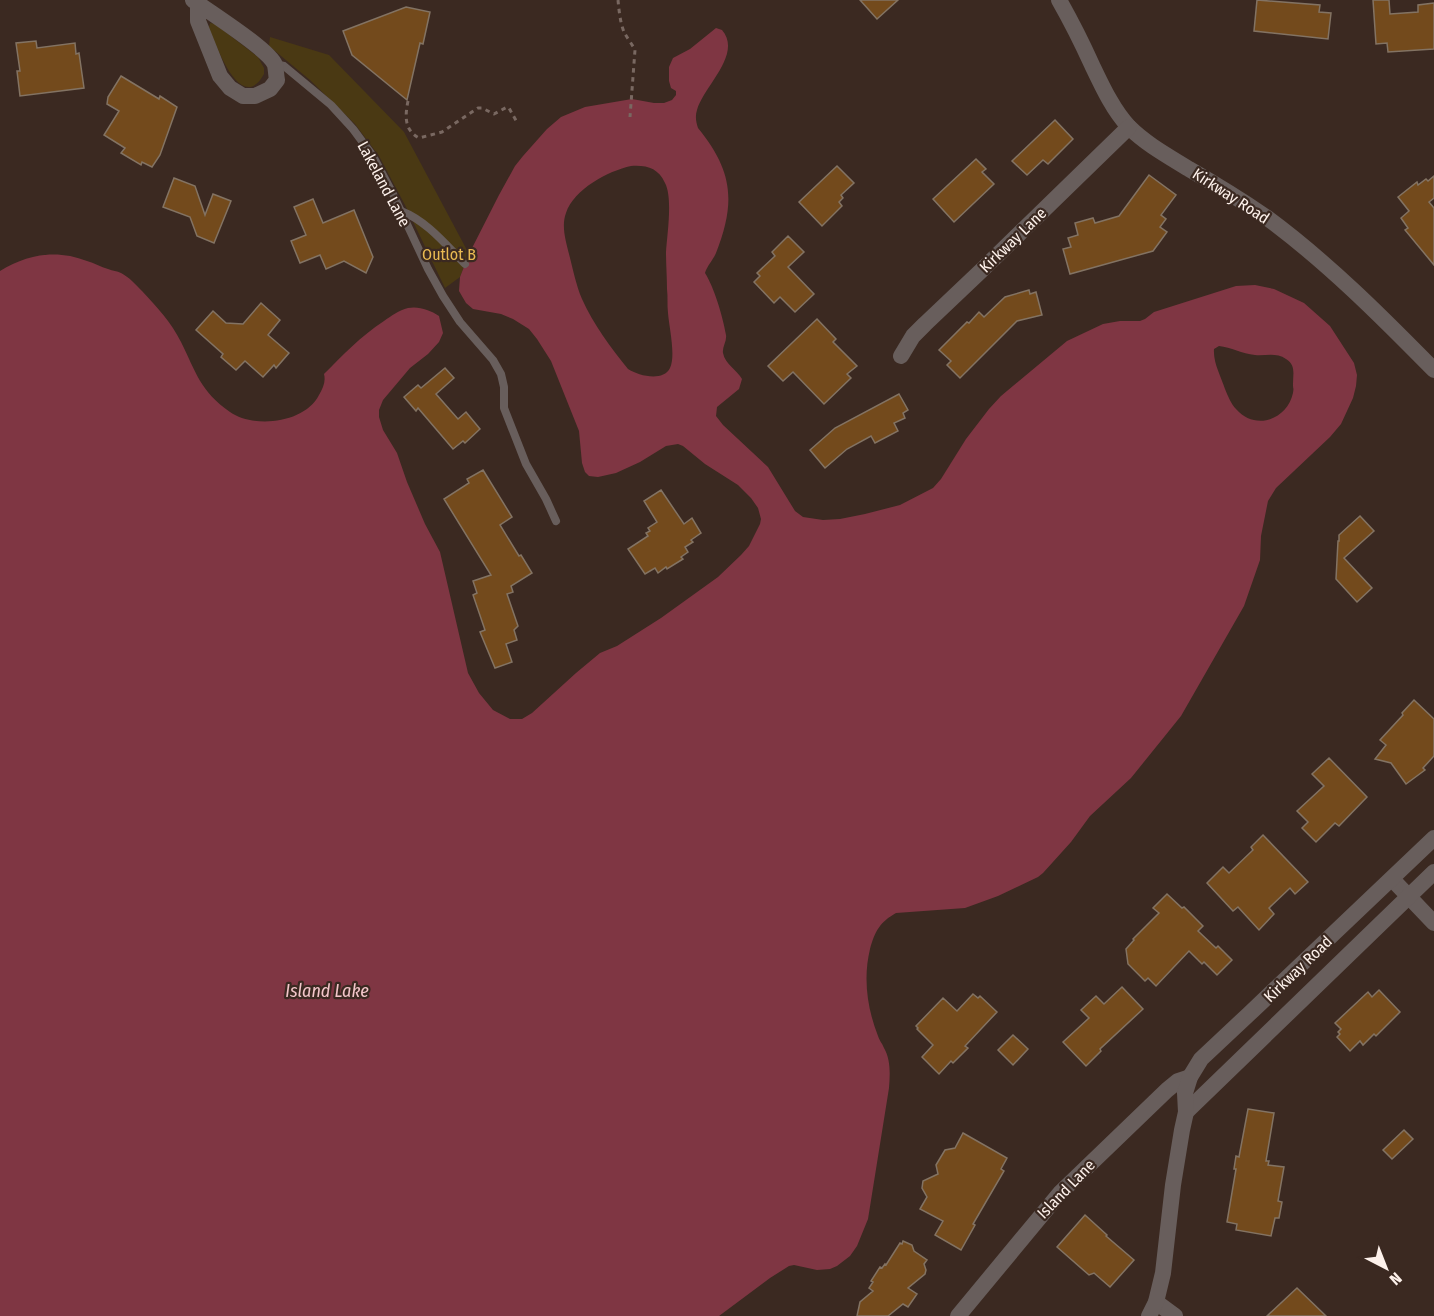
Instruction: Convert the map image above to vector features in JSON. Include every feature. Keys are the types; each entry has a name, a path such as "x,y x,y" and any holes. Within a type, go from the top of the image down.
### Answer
{"street":[{"name":"Kirkway Road","path":"1059,0 1109,99 1129,127 1146,142 1227,191 1286,233 1362,299 1434,370"},
{"name":"Lakeland Lane","path":"196,2 229,24 275,64 277,80 270,88 255,96 243,96 230,88 220,76 198,21 196,2"},
{"name":"Kirkway Lane","path":"901,356 913,336 1129,127"},
{"name":"Kirkway Road","path":"1152,1309 1163,1274 1175,1174 1186,1112 1185,1093 1190,1077 1201,1059 1434,838"},
{"name":"Kirkway Road","path":"1186,1112 1434,872"},
{"path":"1392,879 1434,923"},
{"name":"Island Lane","path":"958,1316 1060,1193 1167,1090 1178,1081 1190,1077"},
{"path":"1152,1309 1175,1316"}],"lane":[{"name":"Lakeland Lane","path":"275,64 284,66 331,105 354,129 373,156 443,296 460,322 493,360 501,374 504,387 504,408 526,464 556,521"},
{"path":"400,211 435,233 465,264"}],"path":[{"path":"618,0 624,33 635,50 630,117"},
{"path":"408,101 405,115 408,129 419,138 442,132 478,108 494,114 507,107 518,124"}],"green space":[{"path":"210,23 215,24 258,57 264,68 264,74 255,85 247,87 238,82 230,73 212,37"},
{"name":"Outlot B","path":"270,37 329,55 404,132 469,254 460,277 445,288 379,156 355,124 310,80 269,46"}],"water":[{"name":"Island Lake","path":"716,28 722,30 727,39 728,49 725,60 701,101 696,117 698,128 718,158 728,187 727,218 716,253 705,273 715,294 725,328 724,357 742,379 739,389 717,407 716,416 768,467 795,511 803,517 823,520 865,514 900,505 933,488 966,439 1001,396 1067,341 1103,324 1140,321 1154,312 1236,286 1255,285 1274,289 1304,303 1330,326 1354,363 1357,375 1353,398 1341,424 1276,488 1268,501 1261,536 1260,560 1244,606 1181,716 1131,778 1090,816 1071,842 1043,873 998,896 965,908 896,913 879,928 870,949 867,993 878,1037 888,1057 889,1088 868,1219 857,1246 850,1256 837,1266 817,1270 789,1266 719,1316 0,1316 0,271 31,257 53,254 76,257 119,272 142,291 168,321 205,389 230,412 252,420 278,420 303,412 319,395 324,385 324,374 360,339 395,313 408,308 416,308 428,310 439,316 443,333 439,342 410,368 383,400 379,417 383,430 397,453 425,524 440,552 468,673 479,693 493,710 510,719 522,719 532,713 600,653 617,646 661,618 718,577 749,546 760,524 758,508 738,485 678,444 666,446 616,473 598,477 589,476 582,463 579,431 551,361 537,339 529,329 513,319 501,314 473,309 466,303 459,291 460,277 469,254 499,195 515,166 547,129 561,117 585,107 632,99 654,103 672,100 676,91 671,88 669,67 673,58 690,49","holes":["631,166 647,167 659,174 665,183 669,198 666,257 672,362 667,372 657,376 638,374 628,369 597,327 580,294 564,234 566,213 576,196 602,177","1219,346 1250,354 1278,356 1289,361 1293,370 1293,393 1284,410 1277,416 1261,421 1252,420 1236,409 1228,397 1216,364 1214,349"]}],"building":[{"path":"860,0 898,0 877,19"},
{"path":"1257,0 1320,5 1319,12 1331,13 1328,39 1254,31"},
{"path":"1373,0 1389,0 1390,14 1418,12 1418,5 1434,3 1434,49 1388,52 1387,43 1376,44"},
{"path":"406,7 430,12 423,44 420,43 407,100 352,55 343,31"},
{"path":"36,41 37,48 75,43 76,54 79,53 84,88 20,96 17,71 20,71 16,43"},
{"path":"121,76 177,107 160,155 152,167 142,162 141,165 121,153 125,148 104,135 119,111 107,104 108,97"},
{"path":"1055,120 1073,139 1048,164 1043,160 1027,175 1012,161"},
{"path":"976,159 986,169 982,172 994,184 954,222 933,199"},
{"path":"837,166 854,183 841,195 843,198 839,202 842,206 822,226 799,202"},
{"path":"1149,175 1176,195 1161,215 1166,219 1160,227 1167,232 1153,251 1070,274 1063,249 1071,247 1068,238 1078,235 1075,223 1093,218 1095,223 1119,216"},
{"path":"1434,176 1434,198 1429,202 1434,208 1434,265 1405,230 1408,228 1401,218 1409,211 1398,197 1417,182 1418,185"},
{"path":"174,178 195,186 205,215 213,194 231,201 214,243 197,236 190,217 163,207"},
{"path":"313,199 323,223 354,210 373,257 366,273 344,261 326,269 320,255 300,263 291,241 306,235 294,207"},
{"path":"788,236 804,252 788,267 814,294 795,312 780,297 774,303 754,282 760,276 757,273 775,256 772,252"},
{"path":"1029,290 1030,294 1036,292 1042,315 1017,321 960,378 947,365 951,361 939,350 979,312 984,317 1005,297"},
{"path":"261,303 280,320 268,335 289,353 276,368 274,365 263,377 245,361 236,370 221,357 223,354 196,330 213,311 226,323 243,324"},
{"path":"817,319 836,339 833,342 857,366 847,374 851,378 824,404 793,372 783,381 768,366"},
{"path":"445,368 454,378 436,394 458,419 466,412 480,429 465,443 463,441 453,449 418,408 416,411 404,397 418,385 421,388"},
{"path":"899,394 908,410 903,413 905,418 894,423 898,431 875,443 871,436 847,449 825,468 810,450 835,428"},
{"path":"483,470 512,517 500,525 532,573 511,586 513,592 507,594 518,626 514,630 517,640 506,644 512,662 495,668 480,632 485,630 473,595 477,593 473,581 491,575 444,499 469,483 467,479"},
{"path":"661,490 684,524 692,518 701,533 685,547 688,552 681,557 683,559 658,573 655,568 645,574 628,549 648,536 646,533 650,531 648,528 657,522 644,501"},
{"path":"1360,516 1374,531 1344,558 1372,588 1357,602 1336,579 1339,535"},
{"path":"1414,700 1434,719 1434,756 1423,768 1425,770 1406,784 1391,763 1375,759 1386,745 1380,740"},
{"path":"1329,758 1367,797 1339,826 1335,823 1316,842 1302,828 1308,822 1297,811 1324,786 1312,774"},
{"path":"1263,835 1308,882 1295,894 1290,888 1269,908 1274,914 1259,930 1238,907 1233,911 1207,883 1223,867 1229,873 1253,850 1251,847"},
{"path":"1167,894 1203,926 1198,931 1232,960 1217,975 1189,951 1156,986 1148,978 1145,981 1128,964 1126,949 1159,913 1153,908"},
{"path":"1122,987 1143,1009 1100,1049 1101,1051 1086,1066 1063,1042 1089,1018 1081,1010 1096,996 1104,1004"},
{"path":"1379,990 1400,1012 1376,1036 1374,1034 1363,1045 1360,1041 1350,1051 1337,1037 1341,1029 1335,1023 1368,992 1372,997"},
{"path":"973,994 978,998 980,996 997,1012 965,1046 968,1048 939,1074 922,1057 933,1045 916,1026 943,998 957,1011"},
{"path":"1013,1035 1028,1049 1013,1065 998,1050"},
{"path":"1248,1109 1274,1113 1266,1161 1269,1161 1268,1165 1284,1167 1278,1201 1282,1202 1279,1218 1275,1218 1271,1236 1236,1230 1237,1224 1227,1222 1236,1156 1239,1157"},
{"path":"1404,1130 1413,1139 1392,1159 1383,1150"},
{"path":"963,1133 1007,1158 1001,1169 1004,1171 973,1224 975,1225 961,1250 935,1235 943,1221 920,1209 927,1197 922,1188 923,1181 938,1174 936,1165 945,1150 955,1148"},
{"path":"1085,1215 1134,1260 1110,1287 1094,1273 1089,1275 1057,1247"},
{"path":"903,1241 912,1245 914,1251 927,1260 924,1264 925,1274 908,1288 917,1294 908,1307 903,1304 888,1316 857,1316 860,1302 873,1291 869,1288 873,1282 871,1281"},
{"path":"1297,1288 1326,1316 1267,1316"}]}
